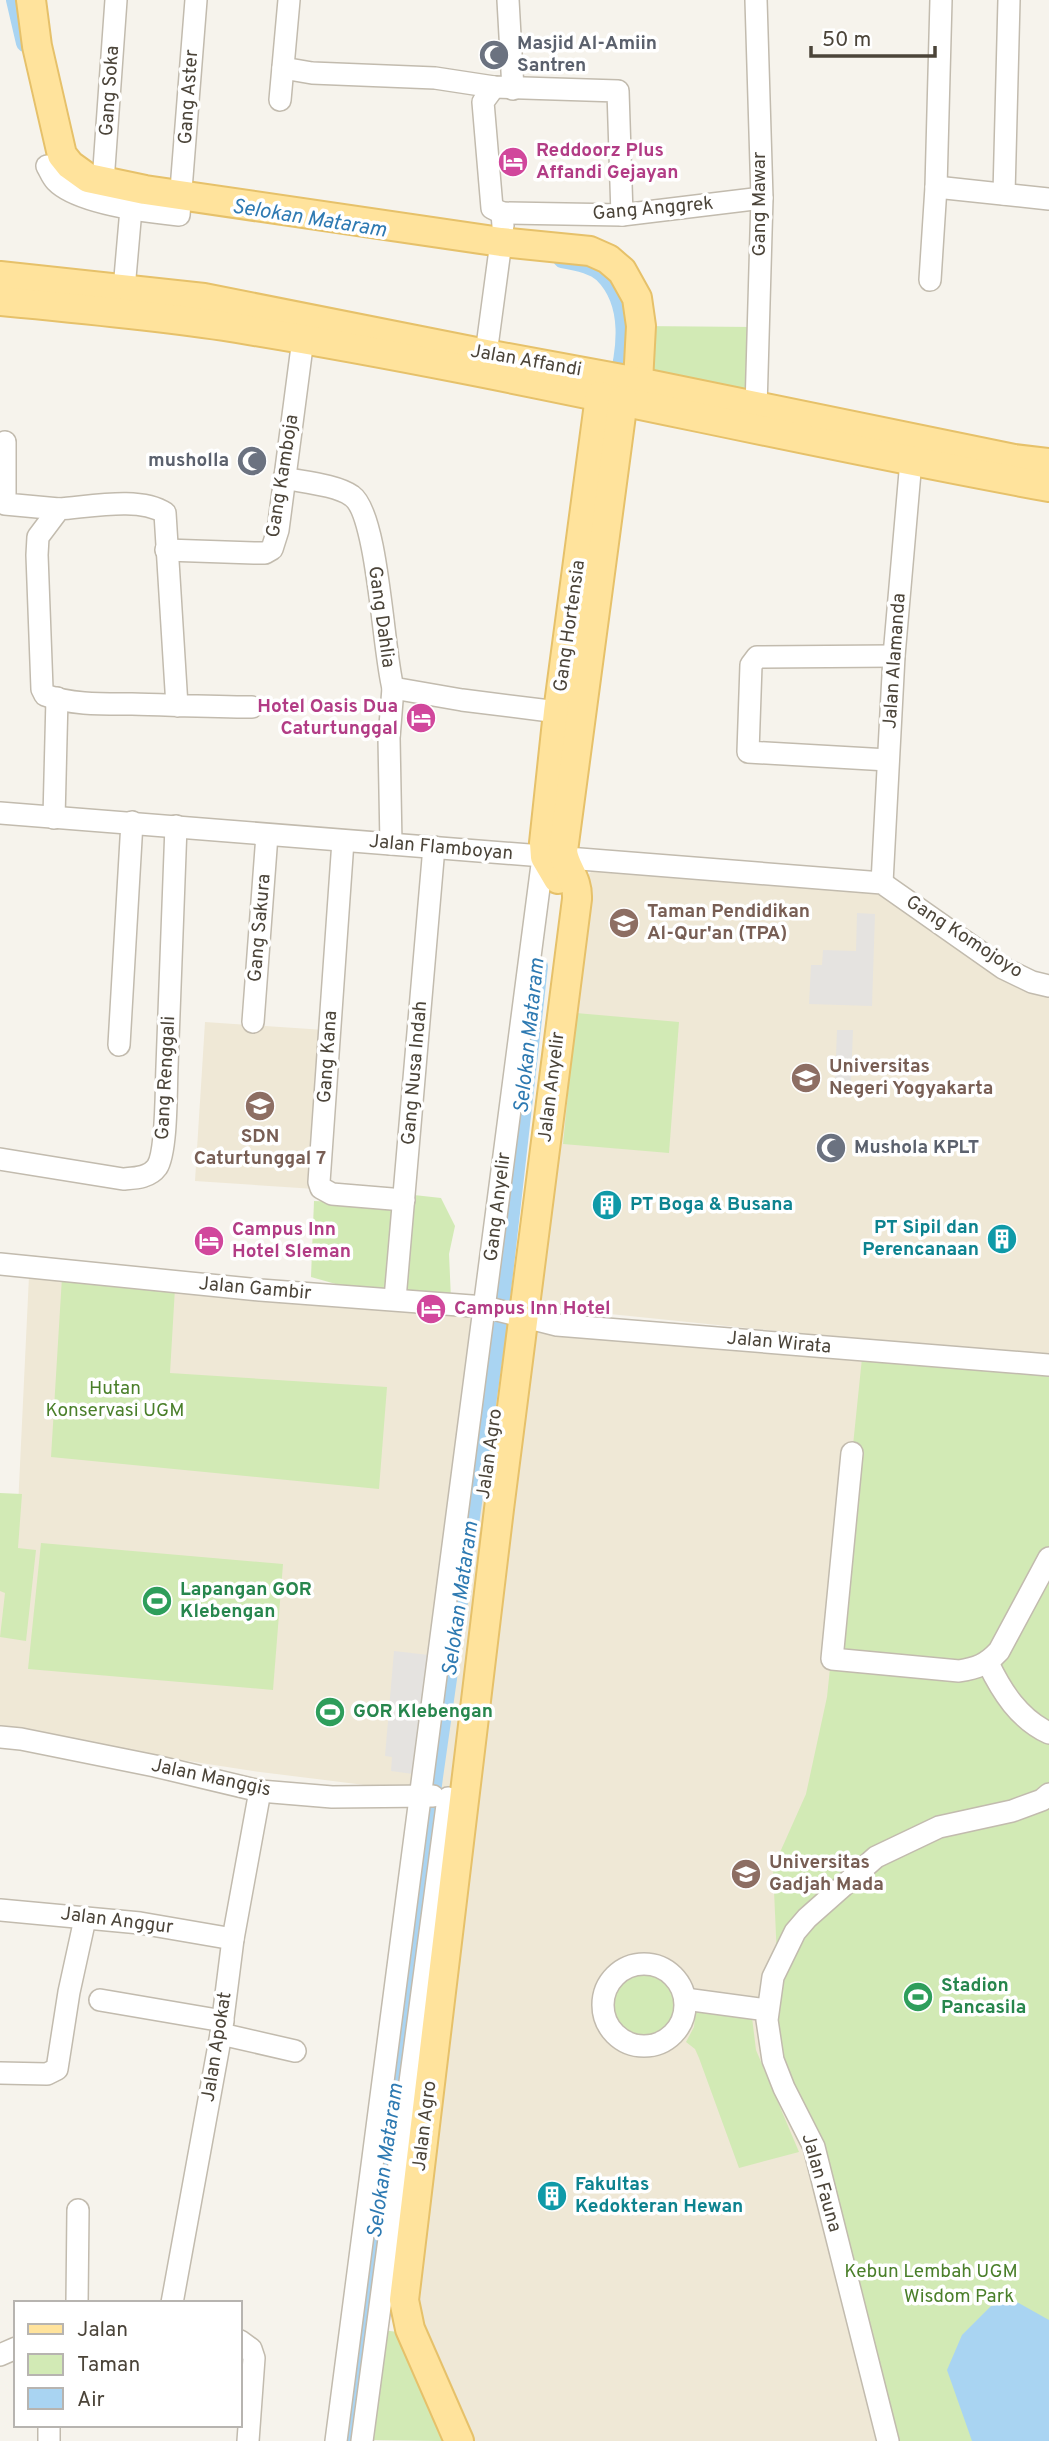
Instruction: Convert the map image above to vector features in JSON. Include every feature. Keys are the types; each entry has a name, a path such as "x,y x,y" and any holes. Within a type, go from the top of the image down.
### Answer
{"main road":[{"path":"31,0 37,46 62,155 79,172 103,182 181,202 501,247 590,251 608,259 622,271 637,298 640,317 618,387"},
{"name":"Jalan Affandi","path":"0,276 303,339 756,408 1049,487"},
{"name":"Jalan Affandi","path":"0,301 204,298 485,354 618,387 912,450 1049,463"},
{"name":"Gang Hortensia","path":"618,387 563,851 551,857 544,844 558,712 618,387"},
{"name":"Jalan Anyelir","path":"502,1311 577,899 574,877 551,857"},
{"name":"Jalan Agro","path":"459,2441 410,2329 404,2301 440,1797 450,1779 486,1486 502,1311"}],"street":[{"name":"Gang Soka","path":"103,182 116,0"},
{"name":"Gang Aster","path":"181,202 197,0"},
{"path":"279,100 289,0"},
{"path":"504,88 508,0"},
{"name":"Gang Mawar","path":"756,0 762,198 756,408"},
{"path":"930,280 936,187 941,0"},
{"path":"1004,194 1009,0"},
{"path":"283,68 312,73 435,78 504,88 618,91 622,215"},
{"path":"485,354 501,247 502,213 492,208 483,102 504,88"},
{"path":"47,166 55,180 66,189 131,209 178,215 181,202"},
{"path":"936,187 1049,199"},
{"name":"Gang Anggrek","path":"502,213 622,215 762,198"},
{"path":"123,301 131,209"},
{"name":"Gang Kamboja","path":"166,550 254,553 272,549 278,530 303,339"},
{"path":"5,442 5,504 59,509 127,504 157,507 165,513 177,706"},
{"name":"Jalan Alamanda","path":"882,883 894,656 912,450"},
{"name":"Gang Dahlia","path":"284,478 351,494 364,511 378,583 385,654 393,688 558,712"},
{"path":"59,509 38,537 42,689 45,695 106,704 252,707"},
{"path":"888,760 748,752 751,665 757,657 894,656"},
{"path":"391,844 389,738 393,688"},
{"path":"54,818 57,698"},
{"name":"Jalan Flamboyan","path":"0,813 882,883"},
{"path":"119,1045 132,822"},
{"name":"Gang Renggali","path":"0,1159 123,1179 150,1174 158,1167 166,1106 176,826"},
{"name":"Gang Sakura","path":"253,1022 267,835"},
{"name":"Gang Kana","path":"343,841 319,1182 321,1188 332,1194 404,1200"},
{"name":"Gang Nusa Indah","path":"395,1299 434,847"},
{"name":"Gang Anyelir","path":"440,1797 502,1311 551,857"},
{"name":"Gang Komojoyo","path":"882,883 1003,968 1032,982 1049,986"},
{"name":"Jalan Gambir","path":"0,1264 502,1311"},
{"name":"Jalan Wirata","path":"502,1311 562,1325 1049,1365"},
{"path":"852,1452 832,1659 959,1671 975,1669 988,1663 999,1651 1049,1558"},
{"path":"988,1663 1001,1689 1016,1708 1035,1726 1049,1733"},
{"name":"Jalan Manggis","path":"0,1737 155,1766 260,1791 332,1797 440,1797"},
{"name":"Jalan Apokat","path":"169,2301 222,2028 233,1938 260,1791"},
{"name":"Jalan Fauna","path":"888,2441 814,2147 777,2072 770,2046 767,2010 773,1977 795,1932 876,1857 939,1827 1012,1811 1042,1800 1049,1794"},
{"path":"336,2441 440,1797"},
{"path":"362,2441 440,1797"},
{"name":"Jalan Anggur","path":"0,1910 140,1923 233,1938"},
{"path":"0,2073 47,2074 57,2069 69,1992 85,1919"},
{"path":"685,1998 767,2010"},
{"path":"100,2000 222,2028 295,2052"},
{"path":"77,2301 78,2210"},
{"path":"242,2343 251,2350 254,2358 248,2441"}],"shaded area":[{"name":"Universitas Negeri Yogyakarta","path":"599,869 867,888 1049,991 1049,1359 551,1308 543,1305 539,1296 587,876"},
{"path":"857,913 875,914 872,1006 809,1004 811,965 822,965 823,950 856,951"},
{"name":"SDN Caturtunggal 7","path":"205,1022 325,1030 315,1189 195,1181"},
{"path":"837,1030 853,1030 851,1082 835,1081"},
{"name":"Universitas Gadjah Mada","path":"30,1255 515,1320 1049,1376 1049,2441 467,2441 393,2271 452,1796 253,1771 0,1732 0,1527 17,1528"},
{"path":"394,1651 429,1655 413,1774 391,1771 392,1757 385,1756"}],"green space":[{"path":"639,326 755,327 753,392 630,371"},
{"path":"576,1013 679,1022 669,1153 563,1144"},
{"path":"414,1195 441,1198 455,1226 449,1254 451,1299 404,1293"},
{"path":"314,1201 396,1204 389,1299 311,1277"},
{"name":"Hutan Konservasi UGM","path":"62,1277 175,1288 170,1373 387,1387 379,1489 51,1457"},
{"path":"862,1358 1049,1376 1049,2441 899,2441 823,2139 789,2082 779,2056 773,1868 806,1794 827,1697"},
{"path":"0,1493 22,1494 18,1548 36,1550 26,1641 0,1637 5,1593 0,1591"},
{"name":"Lapangan GOR Klebengan","path":"41,1543 283,1564 273,1690 28,1669"},
{"path":"643,1974 665,1983 674,2005 665,2027 643,2036 621,2027 612,2005 621,1983"},
{"path":"696,2008 752,2017 756,2050 799,2152 739,2168 699,2058 695,2049 686,2042 694,2027"},
{"path":"382,2330 398,2332 442,2441 369,2440"}],"water":[{"path":"1015,2301 1049,2320 1049,2441 972,2441 947,2370 962,2335 991,2306"}],"waterway":[{"name":"Selokan Mataram","path":"15,0 25,43"},
{"name":"Selokan Mataram","path":"562,259 599,271 613,286 619,299 623,313 624,344 616,388"},
{"name":"Selokan Mataram","path":"348,2441 434,1777 498,1327 539,966"}],"place":[{"name":"Masjid Al-Amiin Santren","path":"494,55"},
{"name":"Reddoorz Plus Affandi Gejayan","path":"513,162"},
{"name":"musholla","path":"252,461"},
{"name":"Hotel Oasis Dua Caturtunggal","path":"421,718"},
{"name":"Taman Pendidikan Al-Qur'an (TPA)","path":"624,923"},
{"name":"Universitas Negeri Yogyakarta","path":"806,1078"},
{"name":"SDN Caturtunggal 7","path":"260,1106"},
{"name":"Mushola KPLT","path":"831,1148"},
{"name":"PT Boga & Busana","path":"607,1205"},
{"name":"PT Sipil dan Perencanaan","path":"1002,1239"},
{"name":"Campus Inn Hotel Sleman","path":"209,1241"},
{"name":"Campus Inn Hotel","path":"431,1309"},
{"name":"Lapangan GOR Klebengan","path":"157,1601"},
{"name":"GOR Klebengan","path":"330,1712"},
{"name":"Universitas Gadjah Mada","path":"746,1874"},
{"name":"Stadion Pancasila","path":"918,1997"},
{"name":"Fakultas Kedokteran Hewan","path":"552,2196"}],"park label":[{"name":"Kebun Lembah UGM","path":"931,2272"},
{"name":"Wisdom Park","path":"959,2297"}]}
